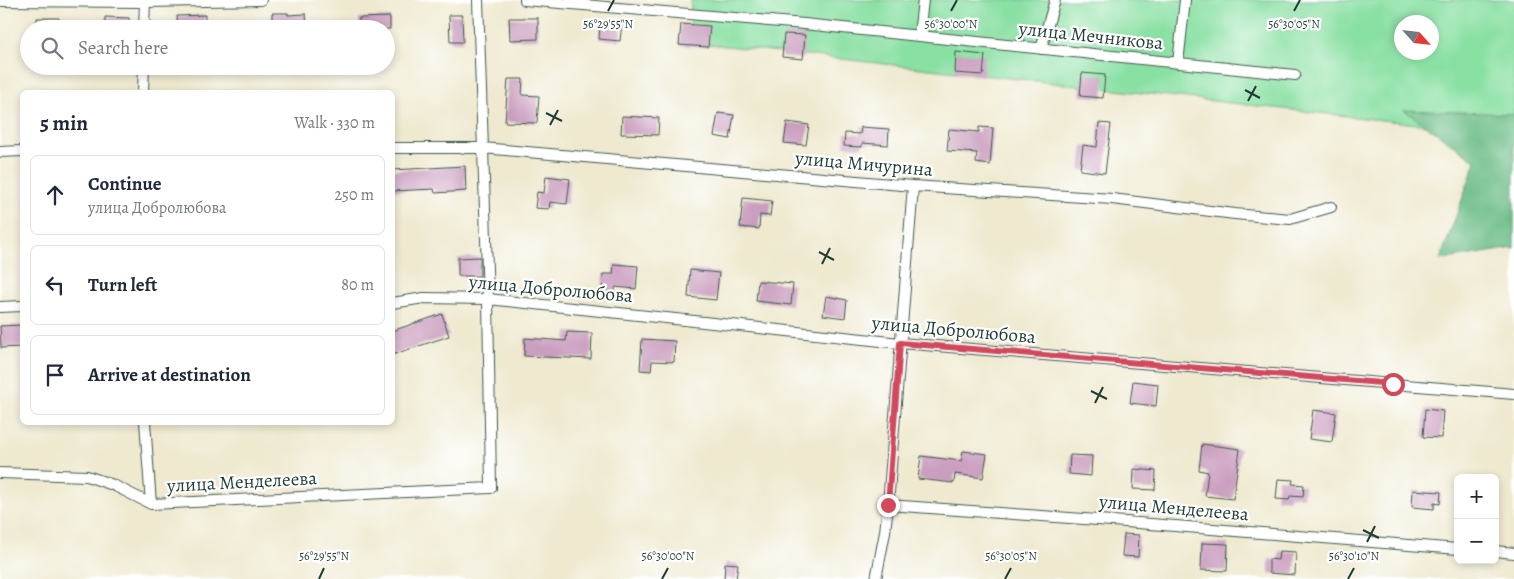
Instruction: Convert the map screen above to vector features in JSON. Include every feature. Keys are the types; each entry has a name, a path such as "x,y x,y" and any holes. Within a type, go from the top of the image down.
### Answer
{"street":[{"path":"0,1 261,0"},
{"path":"478,0 488,299"},
{"name":"улица Мечникова","path":"525,0 804,24 1295,75"},
{"path":"919,36 923,0"},
{"path":"1041,49 1055,0"},
{"path":"1178,63 1185,0"},
{"path":"144,20 145,1"},
{"path":"143,90 144,75"},
{"name":"улица Мичурина","path":"395,148 483,148 913,186 1112,199 1290,219 1331,207"},
{"path":"0,152 20,152"},
{"path":"876,579 888,505 913,186"},
{"name":"улица Добролюбова","path":"395,303 424,298 488,299 900,343 1514,394"},
{"name":"улица Менделеева","path":"0,474 87,476 113,485 151,504 491,488 488,299"},
{"path":"0,307 20,306"},
{"path":"145,425 151,504"},
{"name":"улица Менделеева","path":"888,505 1454,549"},
{"path":"1499,551 1514,553"}],"green space":[{"path":"691,0 1514,0 1514,135 690,42"},
{"path":"1404,110 1514,114 1514,248 1440,260 1476,161"}],"building":[{"path":"272,13 288,13 288,15 306,14 306,20 272,20"},
{"path":"205,15 205,20 177,20 177,16"},
{"path":"449,15 462,15 463,42 450,42"},
{"path":"105,17 129,18 129,20 105,20"},
{"path":"390,17 390,20 359,20 359,18"},
{"path":"37,18 59,18 59,20 37,20"},
{"path":"509,18 538,18 538,39 510,40"},
{"path":"600,21 622,22 620,41 599,39"},
{"path":"681,24 710,26 708,47 679,45"},
{"path":"784,34 805,35 803,59 782,57"},
{"path":"956,52 985,55 983,75 955,73"},
{"path":"1082,73 1105,75 1103,98 1080,96"},
{"path":"508,79 523,79 522,95 539,96 537,123 505,122"},
{"path":"718,113 734,115 730,139 714,136"},
{"path":"622,116 659,118 658,135 621,134"},
{"path":"787,122 809,125 806,145 784,143"},
{"path":"1099,123 1111,124 1105,173 1080,170 1083,145 1097,147"},
{"path":"861,127 889,129 888,145 862,143 862,147 844,146 845,133 860,134"},
{"path":"979,127 993,128 990,165 976,163 977,153 947,151 949,129 979,132"},
{"path":"465,166 466,191 435,193 434,189 395,191 395,170"},
{"path":"546,176 570,179 567,204 550,202 549,209 535,208 537,192 544,193"},
{"path":"743,198 772,201 770,216 760,215 759,229 740,227"},
{"path":"480,257 480,276 458,276 458,258"},
{"path":"614,264 638,266 636,289 615,287 615,295 602,294 603,274 613,274"},
{"path":"690,270 719,273 716,300 688,297"},
{"path":"758,281 793,284 791,305 756,301"},
{"path":"826,296 847,300 845,318 823,315"},
{"path":"442,314 449,336 395,354 395,330"},
{"path":"20,325 20,347 1,348 0,326"},
{"path":"567,332 592,333 591,359 524,356 525,338 566,341"},
{"path":"642,339 675,341 674,362 652,361 651,371 640,370"},
{"path":"1133,381 1158,384 1156,406 1130,403"},
{"path":"1425,409 1443,411 1441,438 1423,437"},
{"path":"1313,410 1336,413 1332,442 1309,439"},
{"path":"1202,444 1240,449 1233,499 1205,496 1208,472 1199,470"},
{"path":"963,451 987,454 983,478 955,474 954,483 918,479 921,456 961,461"},
{"path":"1070,455 1092,456 1091,476 1069,474"},
{"path":"1134,469 1156,471 1155,490 1133,489"},
{"path":"1278,479 1293,480 1292,484 1304,485 1303,497 1290,496 1289,500 1276,499"},
{"path":"1413,490 1441,492 1440,504 1434,503 1434,509 1412,507"},
{"path":"1124,534 1139,535 1138,557 1122,556"},
{"path":"1202,543 1228,544 1227,571 1201,570"},
{"path":"1279,551 1296,552 1295,575 1269,573 1269,559 1278,560"},
{"path":"725,563 738,564 736,579 724,579"}],"route":[{"path":"888,505 900,343 1393,384"}]}
